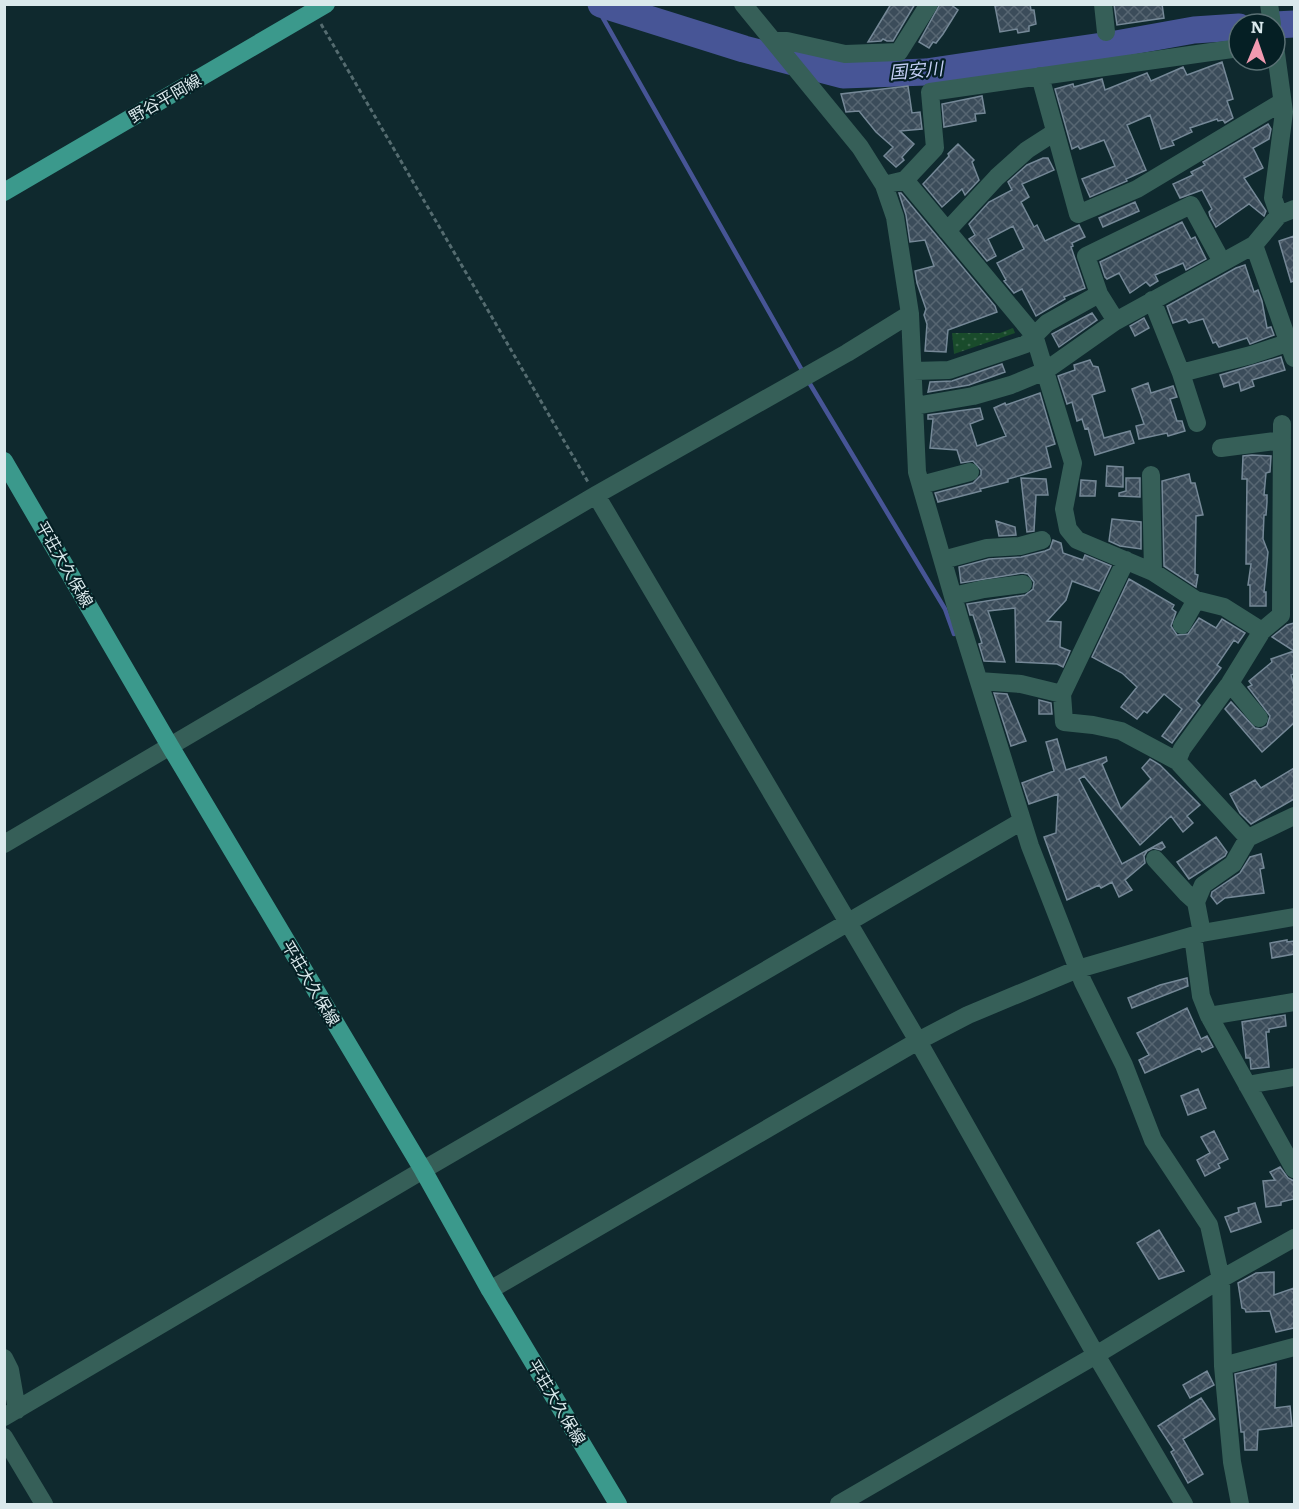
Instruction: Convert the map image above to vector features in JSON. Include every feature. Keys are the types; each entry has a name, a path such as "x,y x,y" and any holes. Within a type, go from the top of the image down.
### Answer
{"main road":[{"name":"野谷平岡線","path":"4,192 320,8"},
{"name":"平荘大久保線","path":"4,461 618,1504"}],"street":[{"path":"743,4 860,147 884,185 895,217 910,314 917,472 1022,821 1078,969 1124,1065 1153,1140 1209,1225 1221,1279 1223,1366 1232,1462 1240,1504"},
{"path":"773,41 788,40 845,54 899,52 929,4"},
{"path":"1103,4 1106,32"},
{"path":"884,185 905,180 935,148 930,92 1227,50"},
{"path":"915,406 973,396 1011,385 1045,371 1116,321 1254,245 1287,212 1273,198 1284,112 1278,72"},
{"path":"1040,76 1078,214 1137,189 1282,102"},
{"path":"947,231 997,177 1027,150 1055,132"},
{"path":"905,180 1034,334 1073,463 1064,509 1068,529 1077,540 1153,572 1196,600 1224,607 1262,632"},
{"path":"1116,321 1099,294 1086,256 1191,205 1222,262"},
{"path":"1181,373 1292,350 1254,245"},
{"path":"914,371 949,370 1026,344 1047,323 1099,294"},
{"path":"1152,300 1181,373 1197,423"},
{"path":"4,844 596,495 847,353 910,314"},
{"path":"1178,762 1182,749 1230,683 1262,632 1288,614 1282,432 1221,448"},
{"path":"921,485 970,472"},
{"path":"1151,475 1153,572"},
{"path":"596,495 918,1041 1095,1355 1184,1504"},
{"path":"943,561 987,548 1020,546 1042,540"},
{"path":"1126,560 1062,694 1064,722 1093,724 1121,731 1178,762 1248,838"},
{"path":"953,596 1023,584"},
{"path":"1182,625 1196,600"},
{"path":"979,681 1021,684 1062,694"},
{"path":"1230,683 1259,718"},
{"path":"1294,816 1248,838 1233,864 1203,885 1196,902 1201,996 1209,1016 1294,1169"},
{"path":"4,1358 10,1370 11,1414 423,1170 1022,821"},
{"path":"1155,859 1196,902"},
{"path":"490,1290 918,1041 968,1015 1078,969 1198,934 1294,917"},
{"path":"1209,1016 1294,1002"},
{"path":"1247,1085 1294,1077"},
{"path":"839,1504 1294,1238"},
{"path":"1223,1366 1294,1347"},
{"path":"4,1437 44,1504"}],"path":[{"path":"320,8 596,495"}],"green space":[{"path":"1013,328 1015,333 954,354 952,333 1000,333"}],"building":[{"path":"891,4 915,4 893,41 883,39 868,42"},
{"path":"940,4 950,4 958,10 943,34 929,48 919,42"},
{"path":"1030,4 1031,10 1034,10 1036,24 1029,26 1029,31 1018,33 1017,29 1000,32 995,6"},
{"path":"1114,4 1162,4 1164,18 1117,25"},
{"path":"1222,62 1233,99 1227,101 1233,118 1225,123 1217,119 1190,128 1192,132 1172,141 1174,145 1161,149 1150,115 1127,125 1146,170 1090,197 1082,179 1115,166 1104,140 1080,149 1078,146 1072,149 1055,89 1073,84 1074,87 1102,79 1105,90 1147,73 1151,81 1183,67 1187,75"},
{"path":"908,86 912,113 920,112 922,129 900,131 914,144 902,157 904,160 896,167 884,156 893,147 876,132 859,111 846,112 841,94"},
{"path":"982,96 985,113 975,114 976,121 944,127 942,104"},
{"path":"1268,124 1271,129 1269,139 1253,148 1263,168 1244,178 1266,211 1264,216 1249,204 1216,227 1209,212 1212,209 1202,190 1180,198 1173,184 1193,175 1191,172 1205,165 1203,162"},
{"path":"958,144 974,160 972,162 979,180 965,195 962,189 942,207 923,184"},
{"path":"1048,158 1054,170 1022,184 1029,197 1021,202 1034,227 1037,225 1045,241 1079,225 1085,237 1072,243 1071,247 1085,288 1064,297 1065,299 1036,316 1022,289 1014,293 1004,281 1006,280 997,263 1024,249 1013,226 988,239 996,256 987,261 969,239 975,235 969,224 989,202 1012,190 1008,182 1027,165"},
{"path":"899,193 995,306 997,312 948,330 946,352 925,351 927,324 924,315 926,309 915,271 934,266 925,240 910,242 906,215"},
{"path":"1135,202 1139,211 1103,227 1099,218"},
{"path":"1182,222 1191,239 1195,237 1206,259 1186,270 1183,263 1155,275 1158,281 1150,286 1146,282 1130,293 1119,273 1107,279 1105,277 1100,262"},
{"path":"1294,236 1294,281 1291,282 1279,241"},
{"path":"1245,265 1254,292 1258,290 1262,301 1267,328 1271,327 1274,335 1250,344 1247,338 1219,347 1216,342 1213,343 1203,319 1189,323 1186,319 1173,323 1167,306"},
{"path":"1092,313 1097,320 1059,347 1052,334"},
{"path":"1144,318 1149,328 1135,336 1130,326"},
{"path":"1281,357 1285,370 1252,380 1254,386 1241,391 1239,382 1224,387 1220,375"},
{"path":"1090,360 1093,366 1098,367 1105,391 1092,395 1104,438 1130,431 1134,443 1095,455 1088,428 1085,429 1082,419 1077,421 1072,402 1067,404 1058,376 1075,370 1074,365"},
{"path":"1002,364 1005,372 969,385 928,392 930,382 952,381"},
{"path":"1148,383 1151,393 1173,386 1177,397 1170,399 1177,421 1182,421 1185,431 1168,436 1167,433 1139,439 1136,426 1144,424 1132,389"},
{"path":"1040,393 1055,444 1046,447 1051,467 1008,479 1008,482 980,489 981,491 938,502 935,493 973,483 981,475 981,470 973,461 961,463 957,450 930,448 933,419 928,419 928,415 980,408 983,419 970,424 977,446 1006,436 994,408"},
{"path":"1243,456 1271,456 1270,472 1266,473 1264,495 1267,495 1263,539 1268,552 1264,592 1266,592 1266,606 1250,606 1250,585 1248,585 1251,564 1246,564 1247,479 1242,479"},
{"path":"1107,466 1123,467 1123,487 1106,486"},
{"path":"1189,474 1191,483 1195,483 1203,515 1196,516 1195,574 1198,575 1196,587 1164,566 1162,481"},
{"path":"1021,478 1046,479 1048,495 1036,495 1034,531 1027,532"},
{"path":"1126,478 1140,478 1140,497 1119,496 1119,493 1126,491"},
{"path":"1081,480 1096,481 1095,496 1080,496"},
{"path":"1112,519 1141,522 1141,549 1120,546 1109,541"},
{"path":"996,521 1015,527 1016,535 999,536"},
{"path":"1053,540 1061,543 1063,553 1083,560 1085,555 1111,566 1099,591 1072,581 1066,600 1047,621 1061,622 1060,647 1070,651 1063,667 1057,664 1016,662 1015,608 988,611 1005,662 984,661 979,644 982,643 967,604 1025,595 1033,589 1034,582 1028,574 1022,573 961,583 959,567 989,559 1021,557 1045,551 1050,549"},
{"path":"1129,579 1174,605 1172,609 1176,612 1171,626 1177,635 1188,634 1199,618 1216,628 1222,619 1245,633 1238,643 1234,640 1217,665 1221,668 1196,701 1200,705 1172,743 1162,736 1182,709 1164,694 1147,713 1144,711 1137,719 1121,707 1137,687 1122,673 1092,657"},
{"path":"1294,623 1294,651 1272,637 1287,625"},
{"path":"1294,651 1294,674 1291,675 1294,686 1294,723 1262,752 1225,709 1231,702 1255,728 1261,729 1267,726 1270,716 1248,687 1252,685 1249,681 1272,662 1271,659"},
{"path":"994,693 1007,694 1026,741 1011,746"},
{"path":"1039,700 1051,703 1052,714 1039,714"},
{"path":"1057,739 1066,770 1106,757 1107,761 1102,764 1121,809 1151,779 1142,768 1150,759 1160,765 1200,805 1187,816 1193,823 1183,832 1171,816 1140,845 1084,776 1079,779 1122,864 1162,842 1165,847 1161,850 1153,848 1147,851 1144,856 1145,863 1125,880 1132,890 1119,897 1112,882 1101,888 1099,885 1067,900 1044,837 1056,833 1058,794 1029,804 1022,783 1054,771 1046,742"},
{"path":"1294,768 1294,799 1251,824 1240,813 1230,794 1255,780 1261,788"},
{"path":"1216,837 1227,852 1225,856 1189,879 1177,862"},
{"path":"1261,854 1264,868 1260,869 1264,893 1225,898 1217,904 1211,896 1212,892 1240,873 1250,857"},
{"path":"1287,940 1287,942 1294,941 1294,954 1272,958 1270,943"},
{"path":"1187,978 1188,986 1132,1008 1128,998 1160,985"},
{"path":"1187,1008 1201,1039 1207,1036 1213,1047 1202,1052 1200,1048 1145,1073 1139,1060 1149,1055 1137,1033"},
{"path":"1285,1015 1286,1026 1269,1029 1269,1032 1266,1032 1269,1067 1251,1069 1250,1058 1246,1058 1242,1022"},
{"path":"1198,1089 1206,1108 1188,1115 1181,1096"},
{"path":"1214,1131 1228,1159 1218,1164 1220,1168 1205,1176 1197,1160 1210,1153 1201,1137"},
{"path":"1280,1167 1288,1178 1294,1181 1294,1199 1281,1202 1281,1205 1266,1207 1263,1181 1275,1180 1270,1172"},
{"path":"1255,1203 1261,1222 1231,1232 1225,1217 1239,1212 1238,1208"},
{"path":"1159,1230 1184,1271 1159,1279 1137,1243"},
{"path":"1274,1272 1274,1295 1294,1288 1294,1328 1276,1332 1270,1311 1246,1312 1242,1308 1238,1283 1256,1273"},
{"path":"1276,1364 1275,1408 1290,1406 1292,1426 1258,1430 1257,1450 1245,1450 1235,1374"},
{"path":"1207,1371 1214,1385 1190,1398 1183,1385"},
{"path":"1201,1398 1215,1419 1183,1439 1203,1474 1188,1483 1171,1452 1174,1450 1158,1426"}],"waterway":[{"path":"595,4 803,372"},
{"name":"国安川","path":"601,4 744,49 843,75 926,72 1194,30 1227,28"},
{"name":"国安川","path":"1287,24 1294,24"},
{"path":"807,379 945,609 954,634"}]}
